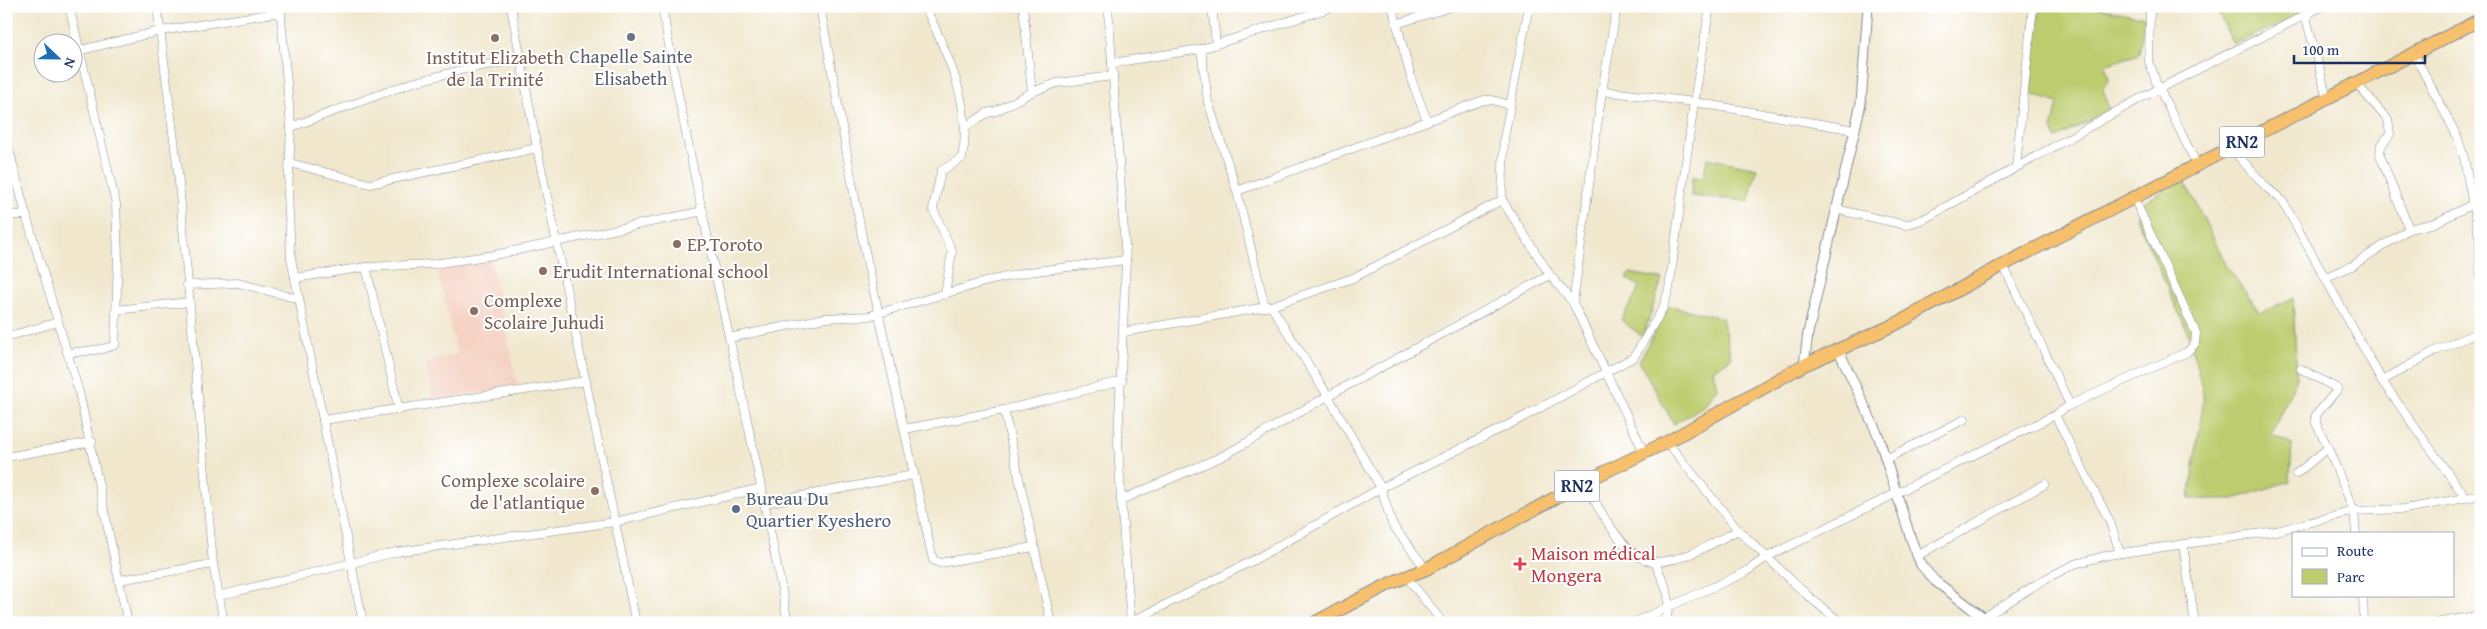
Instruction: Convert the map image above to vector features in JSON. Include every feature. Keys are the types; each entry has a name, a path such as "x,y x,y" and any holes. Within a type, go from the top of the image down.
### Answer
{"highway":[{"name":"RN2","path":"1314,623 1406,576 1426,569 1584,482 1667,442 1804,365 1896,324 2003,266 2481,19"}],"street":[{"path":"70,6 76,32"},
{"path":"157,6 178,172 213,564 224,623"},
{"path":"511,6 537,148 636,623"},
{"path":"662,6 728,338 762,488 788,623"},
{"path":"820,6 863,242 933,560 936,563 1034,547"},
{"path":"925,6 958,86 965,127 962,158 941,171 933,209 952,251 945,295"},
{"path":"1023,6 1032,92"},
{"path":"1108,6 1126,260 1118,440 1120,500 1130,622 1252,561 1380,488 1605,374 1634,357 1663,308 1669,289 1694,102 1710,6"},
{"path":"1212,6 1216,44"},
{"path":"1112,63 1201,49 1336,6"},
{"path":"1392,6 1427,121"},
{"path":"1396,24 1454,6"},
{"path":"1529,6 1502,155 1502,200 1550,275 1573,303 1605,374 1644,452"},
{"path":"1573,303 1602,91 1618,6"},
{"path":"1804,365 1808,333 1835,209 1856,130 1863,84 1868,6"},
{"path":"2016,166 2033,6"},
{"path":"2150,6 2149,61 2160,89 2197,165"},
{"path":"2302,6 2327,98"},
{"path":"1835,209 1906,226 1924,219 2016,166 2160,89 2323,6"},
{"path":"82,50 160,31 280,9 292,127 288,224 299,299 363,623"},
{"path":"1201,49 1208,102 1237,191 1268,306 1328,396 1380,488 1392,524 1426,569"},
{"path":"69,353 102,350 114,345 116,310 118,241 116,204 82,54"},
{"path":"2414,54 2457,136 2477,202 2480,242 2481,316"},
{"path":"292,127 411,83 465,69 522,59"},
{"path":"965,127 987,113 1004,108 1032,92 1064,81 1113,76"},
{"path":"2356,83 2388,120 2390,134 2381,146 2380,155 2409,229"},
{"path":"1602,91 1694,102 1856,130"},
{"path":"1237,191 1484,100 1492,100 1510,106"},
{"path":"6,138 26,214 69,353 92,442 128,623"},
{"path":"290,163 370,184 537,148"},
{"path":"2231,148 2267,188 2282,200 2326,276 2382,381 2465,497"},
{"path":"1633,623 1744,572 1767,557 1898,494 2055,415 2070,405 2188,352 2195,344 2196,333 2134,198"},
{"path":"1124,332 1268,306 1372,270 1502,200"},
{"path":"2326,276 2352,266 2409,229 2435,223 2477,202"},
{"path":"296,278 366,267 433,264 494,255 703,211"},
{"path":"6,214 26,214"},
{"path":"728,338 825,318 869,316 945,295 988,280 1028,272 1126,260"},
{"path":"2003,266 2070,405"},
{"path":"366,267 399,410"},
{"path":"1120,500 1223,456 1328,396 1550,275"},
{"path":"188,285 238,283 299,299"},
{"path":"116,310 189,302"},
{"path":"6,338 58,322"},
{"path":"2382,381 2431,353 2481,331"},
{"path":"1840,350 1878,435 1917,556 1935,581 1988,619"},
{"path":"2301,369 2338,389 2316,415 2316,423 2354,511 2356,532"},
{"path":"905,429 1004,410 1122,380"},
{"path":"323,420 586,381"},
{"path":"1004,410 1051,623"},
{"path":"2055,415 2110,522 2120,553"},
{"path":"1886,460 1965,419"},
{"path":"6,457 92,442"},
{"path":"1667,442 1738,530 1841,623"},
{"path":"2296,474 2328,448"},
{"path":"765,503 913,475"},
{"path":"1584,482 1614,534 1639,556 1655,562 1698,551 1738,530"},
{"path":"1917,556 2044,484"},
{"path":"218,596 352,561 396,552 615,522 762,488"},
{"path":"1976,623 1988,619 2045,579 2075,564 2120,553 2276,531 2354,511 2405,509 2481,495"},
{"path":"2183,544 2194,623"},
{"path":"1655,562 1666,587 1670,606 1665,623"},
{"path":"118,580 213,564"},
{"path":"1406,576 1443,623"},
{"path":"2363,596 2364,623"},
{"path":"2436,623 2481,615"}],"shaded area":[{"name":"Complexe Scolaire Juhudi","path":"490,257 518,387 434,400 425,362 457,354 437,267"}],"green space":[{"path":"2040,6 2087,6 2145,17 2139,54 2105,65 2109,79 2103,89 2109,110 2055,139 2052,129 2058,103 2030,94"},
{"path":"2215,6 2297,6 2299,17 2233,44"},
{"path":"1707,158 1757,168 1749,201 1691,196 1692,177 1704,177"},
{"path":"2184,179 2227,266 2260,313 2293,298 2297,378 2271,434 2292,444 2290,481 2234,499 2189,499 2204,397 2189,336 2136,217 2144,202"},
{"path":"1630,273 1662,279 1643,337 1621,320 1639,286 1627,279"},
{"path":"1669,306 1722,318 1731,358 1713,370 1717,387 1705,405 1674,424 1639,361"}],"place":[{"name":"Chapelle Sainte Elisabeth","path":"631,37"},
{"name":"Institut Elizabeth de la Trinité","path":"495,38"},
{"name":"EP.Toroto","path":"677,244"},
{"name":"Erudit International school","path":"543,271"},
{"name":"Complexe Scolaire Juhudi","path":"474,311"},
{"name":"Complexe scolaire de l'atlantique","path":"595,491"},
{"name":"Bureau Du Quartier Kyeshero","path":"736,509"},
{"name":"Maison médical Mongera","path":"1520,564"}]}
